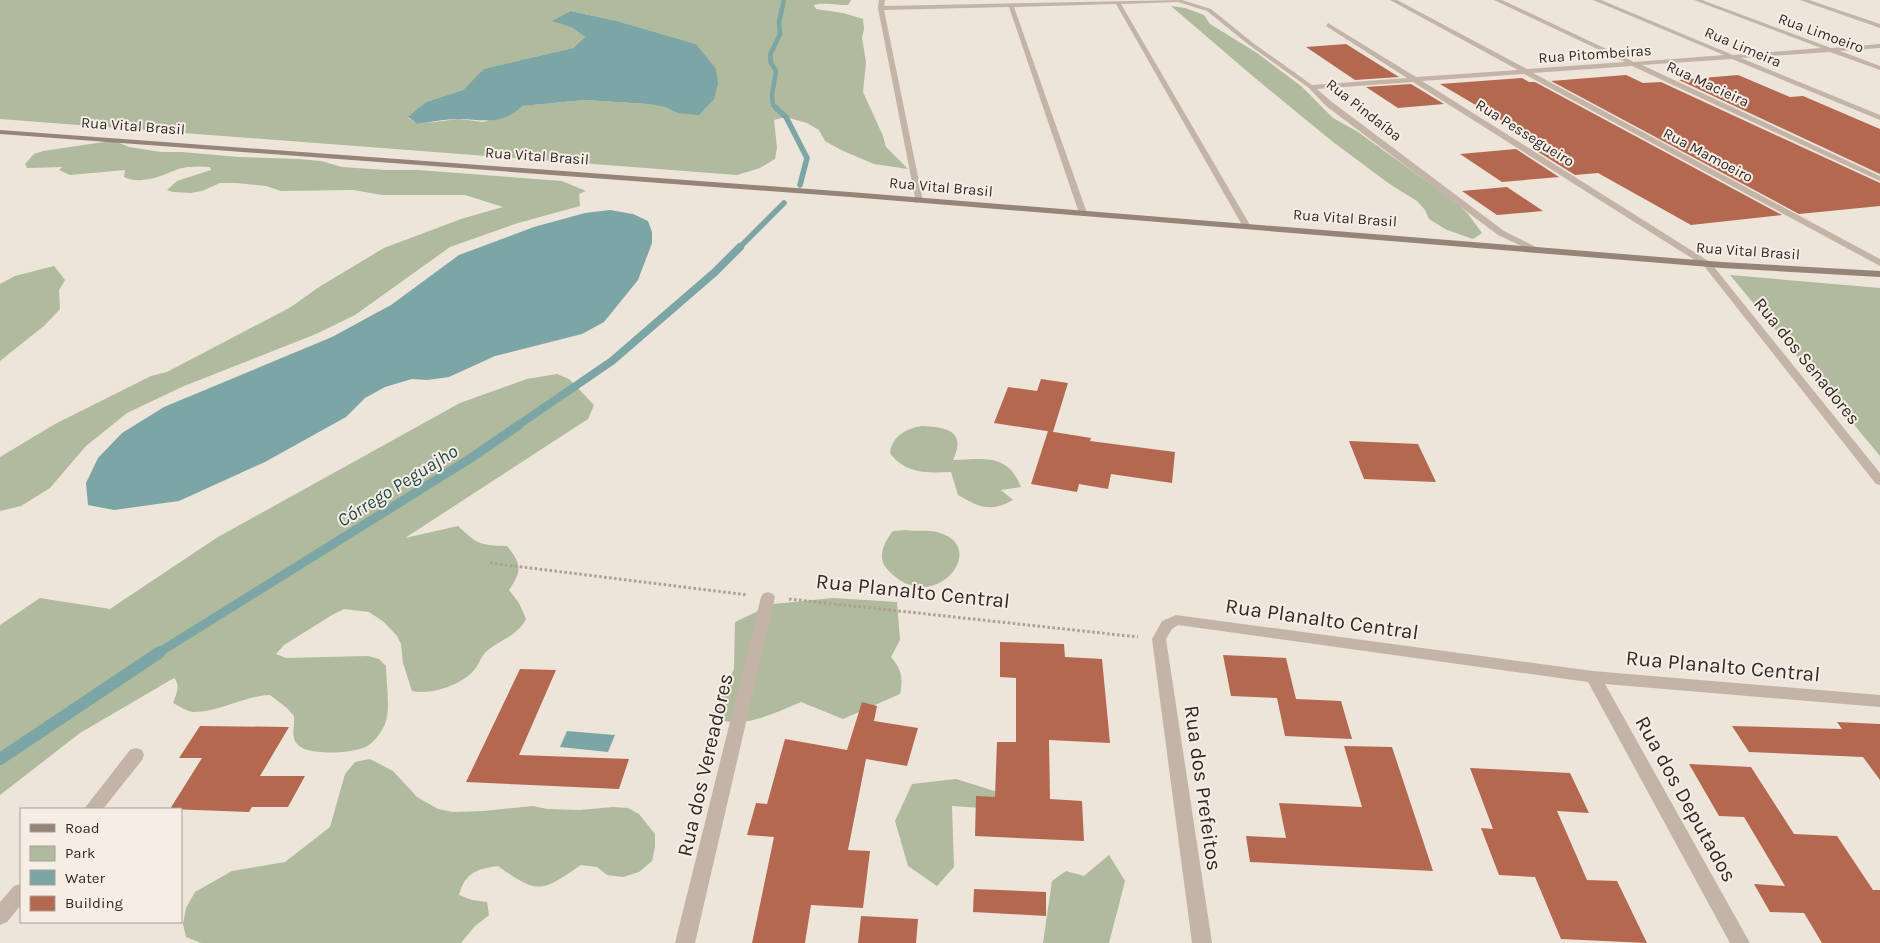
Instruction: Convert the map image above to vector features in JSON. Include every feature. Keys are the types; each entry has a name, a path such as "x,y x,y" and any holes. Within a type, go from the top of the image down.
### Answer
{"main road":[{"name":"Rua Vital Brasil","path":"0,132 783,189 1533,248 1707,264 1880,274"}],"street":[{"name":"Rua Mamoeiro","path":"1393,0 1880,263"},
{"name":"Rua Macieira","path":"1497,0 1880,179"},
{"name":"Rua Limeira","path":"1596,0 1880,118"},
{"name":"Rua Limoeiro","path":"1697,0 1880,68"},
{"path":"1803,0 1880,26"},
{"path":"1118,1 1246,225"},
{"name":"Rua Pindaíba","path":"881,4 1012,5 1176,1 1209,10 1251,44 1312,87 1329,104 1380,140 1500,233 1533,248"},
{"path":"881,4 919,200"},
{"path":"1012,5 1083,213"},
{"name":"Rua Pessegueiro","path":"1328,25 1707,264"},
{"name":"Rua Pitombeiras","path":"1312,87 1880,46"},
{"path":"1554,88 1560,79 1575,67"},
{"name":"Rua dos Senadores","path":"1707,264 1880,481"},
{"name":"Rua dos Vereadores","path":"685,943 768,597"},
{"name":"Rua Planalto Central","path":"1159,639 1167,625 1176,620 1593,677 1880,701"},
{"name":"Rua dos Prefeitos","path":"1159,639 1202,943"},
{"name":"Rua dos Deputados","path":"1593,677 1740,943"},
{"path":"94,808 136,755"},
{"path":"0,916 20,893"}],"path":[{"name":"Rua Planalto Central","path":"490,563 768,597 1159,639"}],"green space":[{"path":"0,0 851,0 848,5 814,5 816,9 843,13 863,19 864,29 862,38 866,62 863,92 886,147 908,169 874,164 841,150 825,141 819,130 807,123 786,117 774,120 777,148 775,159 760,168 737,175 0,119","holes":["571,11 617,21 696,44 705,56 677,113 665,107 647,104 585,100 521,106 484,122 459,119 417,124 408,118 426,102 463,90 485,69 573,48 585,37 571,27"]},
{"path":"1171,6 1185,8 1204,15 1210,24 1257,53 1301,86 1333,118 1358,132 1458,204 1482,233 1473,239 1447,230 1429,219 1425,210 1417,201 1391,185 1333,142"},
{"path":"104,142 117,142 129,147 161,152 298,159 321,161 342,167 418,170 562,181 586,191 579,194 580,206 518,223 450,247 355,315 316,334 184,386 127,413 86,446 50,488 21,506 0,511 0,457 55,424 151,376 167,372 291,307 319,287 384,248 461,219 503,207 465,195 382,195 354,190 281,191 266,186 237,183 220,183 202,191 191,193 173,192 167,190 177,181 211,170 210,167 185,167 151,179 138,180 124,177 125,170 70,175 59,170 62,167 27,168 25,164 34,154 43,151"},
{"path":"54,266 65,280 59,290 60,309 45,325 0,361 0,284 15,276"},
{"path":"1730,275 1880,288 1880,456"},
{"path":"557,374 569,379 594,405 588,419 405,538 458,526 480,543 507,546 518,563 516,578 509,590 519,603 526,619 514,633 486,652 477,667 469,675 446,688 428,692 412,691 403,663 401,644 397,636 384,622 369,612 344,609 284,645 276,654 286,658 368,656 379,659 386,666 388,710 384,727 369,745 344,752 322,752 304,749 294,739 294,716 270,695 251,698 204,711 189,711 173,703 178,687 174,678 80,733 0,795 0,625 40,598 110,609 218,537 460,403 527,379"},
{"path":"922,426 952,432 956,437 957,443 957,450 953,460 994,460 1009,468 1016,476 1021,487 1001,490 1013,500 991,507 972,503 958,495 951,472 918,471 910,469 896,460 890,453 891,447 897,438 906,431"},
{"path":"893,531 936,532 954,541 959,552 957,564 950,576 937,584 922,587 905,583 887,569 882,559 882,554 887,539"},
{"path":"833,598 897,602 900,640 891,657 901,674 900,694 843,719 801,702 768,716 746,721 723,721 711,718 734,669 735,622 773,604"},
{"path":"370,759 393,771 417,797 438,809 453,812 533,806 547,809 580,810 613,807 628,808 639,814 655,834 652,861 639,872 623,877 607,875 597,867 581,865 557,881 540,886 532,886 523,882 498,866 472,873 461,888 459,895 472,900 487,902 489,915 474,927 461,943 201,943 186,937 183,924 186,908 195,892 232,871 285,862 330,827 345,774 355,762"},
{"path":"956,779 1004,794 982,808 952,806 954,867 937,886 908,866 895,821 912,784"},
{"path":"1109,855 1125,881 1109,943 1043,943 1052,881 1066,871 1084,876"}],"water":[{"path":"571,11 617,21 696,44 716,69 718,84 714,99 699,115 677,113 665,107 647,104 585,100 522,106 508,116 492,120 454,119 417,124 408,117 426,102 463,90 484,69 573,48 585,37 571,27 552,21"},
{"path":"610,210 633,214 648,221 652,232 652,243 638,280 604,322 582,334 495,356 449,377 427,380 412,379 385,387 365,398 346,417 265,462 179,501 114,510 88,505 86,483 98,458 122,433 164,407 332,337 391,305 459,255 534,227 585,213"},
{"path":"567,731 615,735 608,752 560,747"}],"building":[{"path":"1346,44 1399,77 1355,80 1306,47"},
{"path":"1626,75 1643,83 1661,82 1880,183 1880,206 1799,214 1551,81"},
{"path":"1738,75 1790,97 1803,96 1880,129 1880,174 1679,80"},
{"path":"1522,78 1529,82 1535,82 1782,215 1691,225 1598,173 1575,175 1532,148 1547,147 1440,84"},
{"path":"1411,84 1444,104 1398,108 1366,87"},
{"path":"1516,149 1559,177 1502,182 1460,154"},
{"path":"1507,187 1543,211 1497,215 1462,191"},
{"path":"1041,379 1068,383 1053,432 994,423 1008,387 1037,391"},
{"path":"1048,431 1091,438 1090,441 1175,452 1172,483 1111,474 1108,489 1079,484 1077,492 1031,484"},
{"path":"1349,441 1418,444 1436,482 1364,479"},
{"path":"1000,642 1064,644 1065,657 1102,659 1110,743 1049,740 1050,799 1082,801 1084,841 975,836 976,796 995,797 997,742 1016,742 1016,678 1000,677"},
{"path":"1223,655 1286,658 1296,699 1341,701 1352,739 1285,736 1277,698 1231,696"},
{"path":"520,669 556,670 519,755 629,759 619,789 466,782"},
{"path":"862,702 877,706 874,721 918,728 907,766 866,759 848,850 870,851 863,908 811,905 805,943 752,943 774,837 747,835 756,803 767,804 785,739 847,750"},
{"path":"1837,722 1880,724 1880,780 1863,757 1749,752 1732,726 1842,729"},
{"path":"200,726 289,727 260,776 305,776 288,807 252,807 249,812 171,808 202,758 179,758"},
{"path":"1344,746 1392,747 1433,871 1250,862 1246,836 1286,838 1279,803 1362,807"},
{"path":"1689,764 1751,767 1794,834 1837,836 1873,890 1880,890 1880,943 1822,943 1804,913 1770,912 1754,884 1785,886 1744,817 1719,816"},
{"path":"1470,768 1570,773 1589,813 1557,811 1587,880 1617,881 1647,943 1561,939 1535,877 1499,875 1481,828 1493,829"},
{"path":"974,889 1046,892 1046,916 973,912"},
{"path":"861,916 918,919 916,943 858,943"}],"waterway":[{"name":"Córrego Peguajho","path":"778,109 773,105 772,95 776,71 771,63 770,55 780,34 779,22 784,0"},
{"name":"Córrego Peguajho","path":"776,108 786,117 807,158 800,185"},
{"name":"Córrego Peguajho","path":"517,426 612,361 715,272 784,203"},
{"name":"Córrego Peguajho","path":"158,653 471,458 519,425"},
{"name":"Córrego Peguajho","path":"0,759 160,652"}]}
